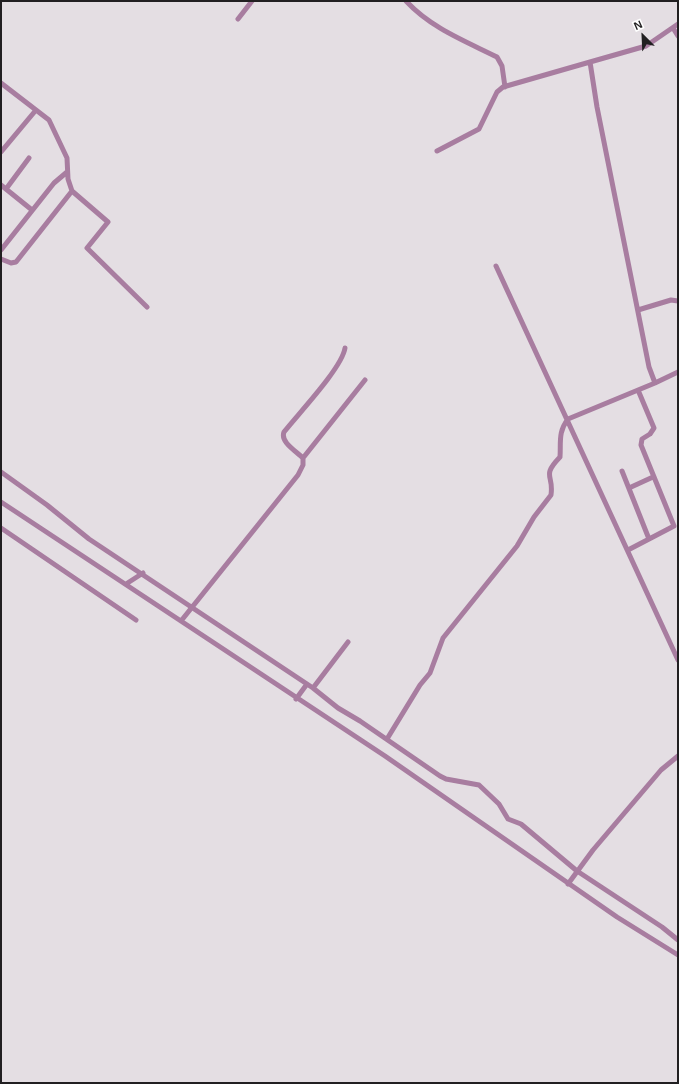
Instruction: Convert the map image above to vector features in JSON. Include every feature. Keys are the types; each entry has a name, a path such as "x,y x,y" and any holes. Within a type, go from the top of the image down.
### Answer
{"street":[{"path":"238,19 252,1"},
{"path":"406,1 432,24 497,56 502,66 505,87"},
{"path":"437,151 479,128 497,92 505,87 646,46 678,24"},
{"path":"673,28 678,36"},
{"path":"590,62 627,261 649,366 655,383"},
{"path":"1,83 47,117 67,158 66,172 72,191 108,222 87,248 147,307"},
{"path":"1,152 36,110"},
{"path":"6,189 29,158"},
{"path":"1,250 54,183 66,172"},
{"path":"1,185 32,210"},
{"path":"1,259 11,263 17,261 72,191"},
{"path":"496,266 568,419 678,660"},
{"path":"638,310 672,300 678,302"},
{"path":"303,458 284,441 282,436 335,369 343,356 345,348"},
{"path":"387,739 420,685 430,673 443,638 517,546 537,512 551,495 549,481 550,467 560,458 560,431 568,419 678,372"},
{"path":"181,621 298,475 303,465 303,458 364,380"},
{"path":"628,550 676,525 653,477 640,441 654,431 654,425 638,390"},
{"path":"622,471 649,539"},
{"path":"1,472 47,505 89,539 143,573 307,684 338,708 446,779 479,785 499,804 506,817 521,824 577,871 662,927 678,940"},
{"path":"629,488 653,477"},
{"path":"1,502 384,756 568,884 678,955"},
{"path":"1,528 136,620"},
{"path":"126,584 143,573"},
{"path":"312,688 348,642"},
{"path":"296,699 307,684"},
{"path":"568,884 577,871 661,770 678,756"}]}
